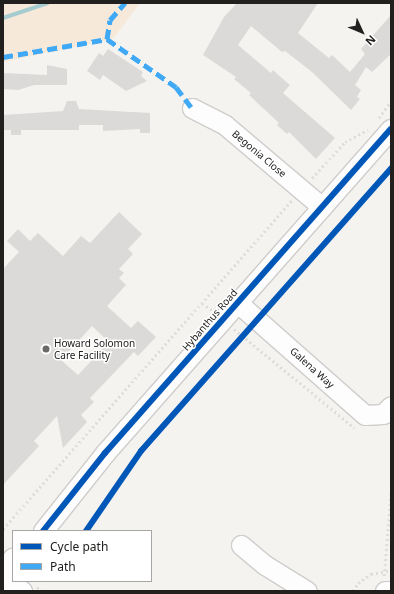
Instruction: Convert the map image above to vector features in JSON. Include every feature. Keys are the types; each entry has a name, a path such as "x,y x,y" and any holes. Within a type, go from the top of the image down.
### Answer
{"street":[{"name":"Begonia Close","path":"192,108 225,125 322,207"},
{"name":"Hybanthus Road","path":"43,529 105,453 322,207 383,126"},
{"name":"Galena Way","path":"238,303 365,415 383,414 391,406"},
{"path":"241,545 265,565 307,591"},
{"path":"8,584 12,562"}],"path":[{"path":"383,126 391,101"},
{"path":"308,183 345,142 372,127"},
{"path":"3,529 295,197"},
{"path":"238,342 258,321"},
{"path":"385,591 384,572 391,491"},
{"path":"353,591 358,583 371,574 391,570"}],"shaded area":[{"path":"3,3 140,3 113,39 3,62"}],"building":[{"path":"237,3 318,3 298,33 329,58 332,55 350,72 365,54 361,49 391,15 391,54 372,72 366,67 355,85 361,90 357,97 360,99 351,110 312,72 285,51 282,52 251,26 238,45 271,73 273,70 290,85 283,93 335,138 316,159 289,132 287,134 277,125 279,123 249,95 251,93 234,79 236,77 203,55 224,17"},
{"path":"108,49 143,72 141,76 147,81 126,91 103,75 100,80 87,71 99,53 103,56"},
{"path":"47,65 67,69 67,85 34,85 18,90 3,89 3,73 47,75"},
{"path":"67,101 76,101 79,109 150,113 150,133 140,133 140,129 103,131 103,125 79,125 79,130 21,130 21,135 11,135 11,130 3,130 3,115 63,111"},
{"name":"Howard Solomon Care Facility","path":"119,212 142,234 128,249 133,254 119,269 124,273 119,278 126,285 107,306 131,328 138,321 156,337 138,356 134,352 90,398 94,402 81,415 87,422 63,448 57,416 34,441 39,446 3,485 3,269 19,252 7,241 18,229 30,241 38,233 63,256 81,236 90,243","holes":["92,326 109,342 78,375 61,360"]}],"waterway":[{"path":"3,18 48,3"}],"marked path":[{"path":"107,39 110,20 125,3"},
{"path":"3,57 107,39 176,87 192,108"}],"cycle path":[{"path":"44,530 105,453 391,129"},
{"path":"87,530 141,451 391,168"}],"place":[{"name":"Howard Solomon Care Facility","path":"46,349"}]}
